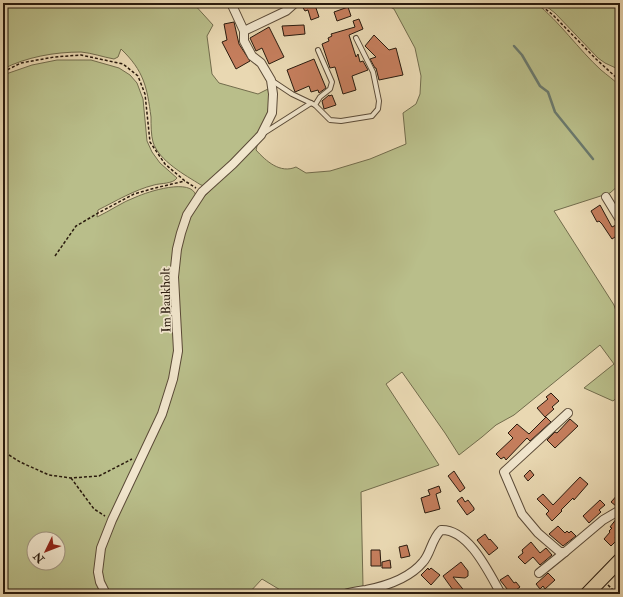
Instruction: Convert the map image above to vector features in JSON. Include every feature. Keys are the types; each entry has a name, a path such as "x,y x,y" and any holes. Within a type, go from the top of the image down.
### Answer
{"main road":[{"path":"587,594 620,560"}],"street":[{"name":"Im Baukholt","path":"106,594 100,582 98,572 101,548 112,520 162,414 173,379 178,351 174,277 177,249 187,215 202,192 234,164 261,135 272,113 273,94 271,80 261,64 252,56 244,41 244,31 230,3"},
{"path":"244,31 286,11 295,3"},
{"path":"606,197 620,220"},
{"path":"565,552 560,552 538,533 522,514 504,472 568,413"},
{"path":"539,573 603,520 620,510"},
{"path":"345,594 379,587 397,581 413,572 424,562 435,536 441,530 448,530 461,537 471,547 502,594"}],"lane":[{"path":"271,80 292,94 313,104 330,120 341,121 372,116 378,109 379,101 373,72 356,38"},
{"path":"261,135 313,104 330,89 332,82 318,50"}],"path":[{"path":"538,3 553,15 620,81"},
{"path":"3,72 21,63 54,56 81,55 123,64 138,76 145,94 150,142 165,164 185,181 202,192"},
{"path":"55,256 76,226 100,212 134,194 185,181"},
{"path":"3,447 9,455 20,462 49,475 71,478 99,476 145,451"},
{"path":"71,478 94,509 112,520"}],"green space":[{"path":"3,3 193,3 213,25 207,36 212,74 219,83 258,94 268,89 270,101 267,115 262,127 232,162 205,186 201,185 173,167 156,149 152,139 150,106 146,88 140,72 121,49 118,57 114,59 81,52 61,53 31,58 3,69"},
{"path":"375,3 536,3 545,10 601,70 620,86 620,184 610,193 554,211 614,305 620,323 620,395 613,401 584,388 614,364 600,345 514,415 496,425 459,455 402,372 386,384 439,465 361,492 363,586 346,590 340,594 287,594 262,579 248,594 110,594 104,584 101,571 104,549 115,522 166,415 178,373 178,256 188,220 200,201 258,142 256,150 269,162 279,168 284,169 296,167 306,173 330,171 370,159 406,144 403,113 416,104 420,94 421,76 415,48 394,9 385,4"},
{"path":"542,3 620,3 620,65 618,69 598,58 555,13"},
{"path":"57,60 91,60 119,68 130,75 137,83 143,99 147,141 152,152 160,163 177,178 173,181 147,187 125,196 98,210 97,217 131,199 159,189 186,187 193,190 196,196 177,234 175,349 170,381 160,411 98,549 102,594 3,594 3,75 32,65"}],"building":[{"path":"300,3 317,3 315,5 319,17 311,20 308,10 305,11"},
{"path":"348,7 351,16 337,21 334,12"},
{"path":"359,19 363,29 349,35 356,57 358,54 360,62 363,61 368,70 352,76 356,90 343,94 335,67 330,68 322,44 329,41 328,38 332,36 331,34 355,27 353,21"},
{"path":"234,22 239,44 250,61 236,69 222,42 227,40 224,24"},
{"path":"304,25 305,34 284,36 282,26"},
{"path":"269,27 284,57 269,64 262,48 256,51 250,38"},
{"path":"374,35 389,50 396,48 403,75 379,80 376,68 370,59 376,57 365,46"},
{"path":"314,59 326,88 319,93 318,90 311,92 309,86 295,92 287,70"},
{"path":"329,95 332,95 336,105 324,109 322,101"},
{"path":"600,205 612,227 616,225 620,232 620,245 615,237 612,239 599,221 597,222 591,211"},
{"path":"551,393 559,401 552,407 554,409 545,417 537,408 548,399 546,397"},
{"path":"546,417 551,422 530,441 527,438 506,460 504,457 501,459 496,454 513,438 508,433 517,424 529,434"},
{"path":"570,419 578,426 555,448 547,440 555,432 557,433"},
{"path":"530,470 534,475 528,481 524,476"},
{"path":"454,471 465,488 460,492 448,476"},
{"path":"580,477 588,484 574,500 573,498 561,510 562,511 552,521 546,514 549,511 537,499 543,494 553,505"},
{"path":"439,486 441,492 436,494 440,509 425,513 421,498 430,495 428,490"},
{"path":"620,492 620,505 616,506 611,502"},
{"path":"462,497 465,502 468,500 474,508 474,510 467,515 457,501"},
{"path":"600,500 605,505 599,510 601,512 589,523 583,516"},
{"path":"617,518 620,521 620,531 615,538 617,540 611,546 604,539 610,532 609,531 612,528 610,527"},
{"path":"558,526 565,533 567,531 569,533 571,531 576,536 563,546 549,534"},
{"path":"485,534 498,548 489,555 477,540"},
{"path":"531,542 540,553 546,548 552,555 540,565 533,557 525,564 518,557 523,553 522,550"},
{"path":"407,545 410,556 401,558 399,547"},
{"path":"371,550 380,550 381,566 371,566"},
{"path":"390,560 391,568 382,568 382,562"},
{"path":"461,562 468,571 468,576 465,578 453,577 467,594 449,594 453,590 443,576"},
{"path":"428,568 429,570 431,568 440,575 431,585 421,575"},
{"path":"548,573 555,580 545,589 543,586 540,589 536,584"},
{"path":"508,575 514,583 516,582 520,587 511,594 500,580"}],"waterway":[{"path":"514,46 522,55 540,86 548,92 555,112 593,159"}]}
